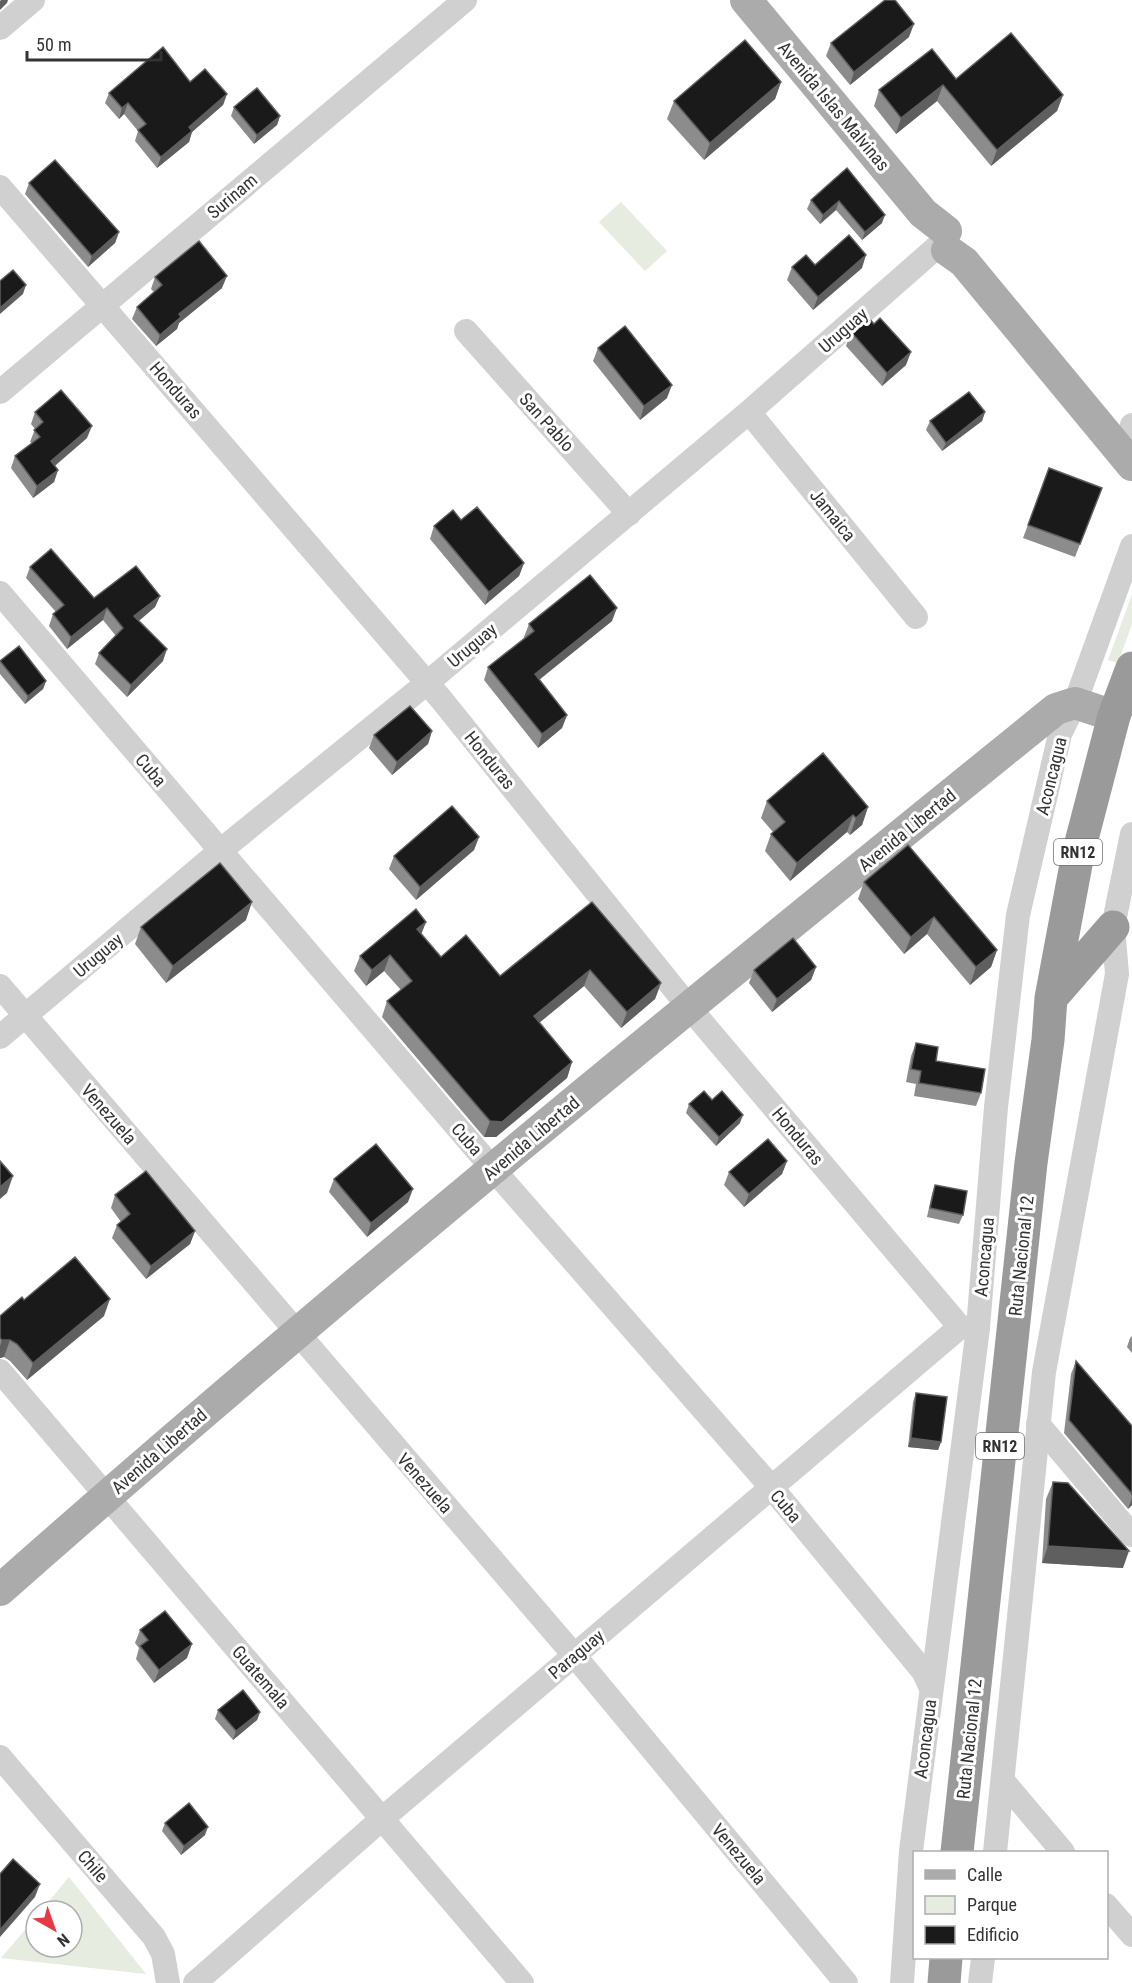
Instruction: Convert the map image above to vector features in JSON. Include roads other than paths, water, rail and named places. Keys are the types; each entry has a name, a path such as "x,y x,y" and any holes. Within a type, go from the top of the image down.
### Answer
{"highway":[{"name":"Ruta Nacional 12","path":"957,1851 1030,1163 1048,1040 1051,998 1078,854 1123,718 1132,668"},
{"path":"1051,998 1113,927"},
{"path":"944,1983 946,1959"}],"main road":[{"name":"Avenida Islas Malvinas","path":"746,0 944,241 1128,459"},
{"path":"1075,703 1123,718"},
{"name":"Avenida Libertad","path":"0,1590 296,1333 688,1006 1056,709 1075,703"}],"street":[{"path":"0,28 33,0"},
{"name":"Surinam","path":"0,392 465,0"},
{"name":"Honduras","path":"0,187 427,683 688,1006 969,1327"},
{"name":"Uruguay","path":"0,1037 220,851 427,683 750,412 944,241"},
{"name":"San Pablo","path":"466,331 628,514"},
{"name":"Jamaica","path":"750,412 916,617"},
{"path":"1128,459 1132,424"},
{"name":"Aconcagua","path":"902,1983 911,1851 931,1688 969,1327 1018,915 1060,734 1075,703 1132,546"},
{"name":"Cuba","path":"0,592 493,1169 772,1488 923,1671 931,1688"},
{"path":"995,1851 1044,1372 1125,983 1113,927 1132,834"},
{"name":"Venezuela","path":"0,986 574,1655 846,1983"},
{"name":"Paraguay","path":"195,1983 574,1655 772,1488 969,1327"},
{"name":"Guatemala","path":"0,1371 522,1983"},
{"path":"1038,1425 1132,1535"},
{"name":"Chile","path":"0,1757 154,1937 163,1953 168,1983"},
{"path":"1002,1781 1062,1851"},
{"path":"1108,1906 1132,1935"},
{"path":"980,1983 983,1959"}]}
